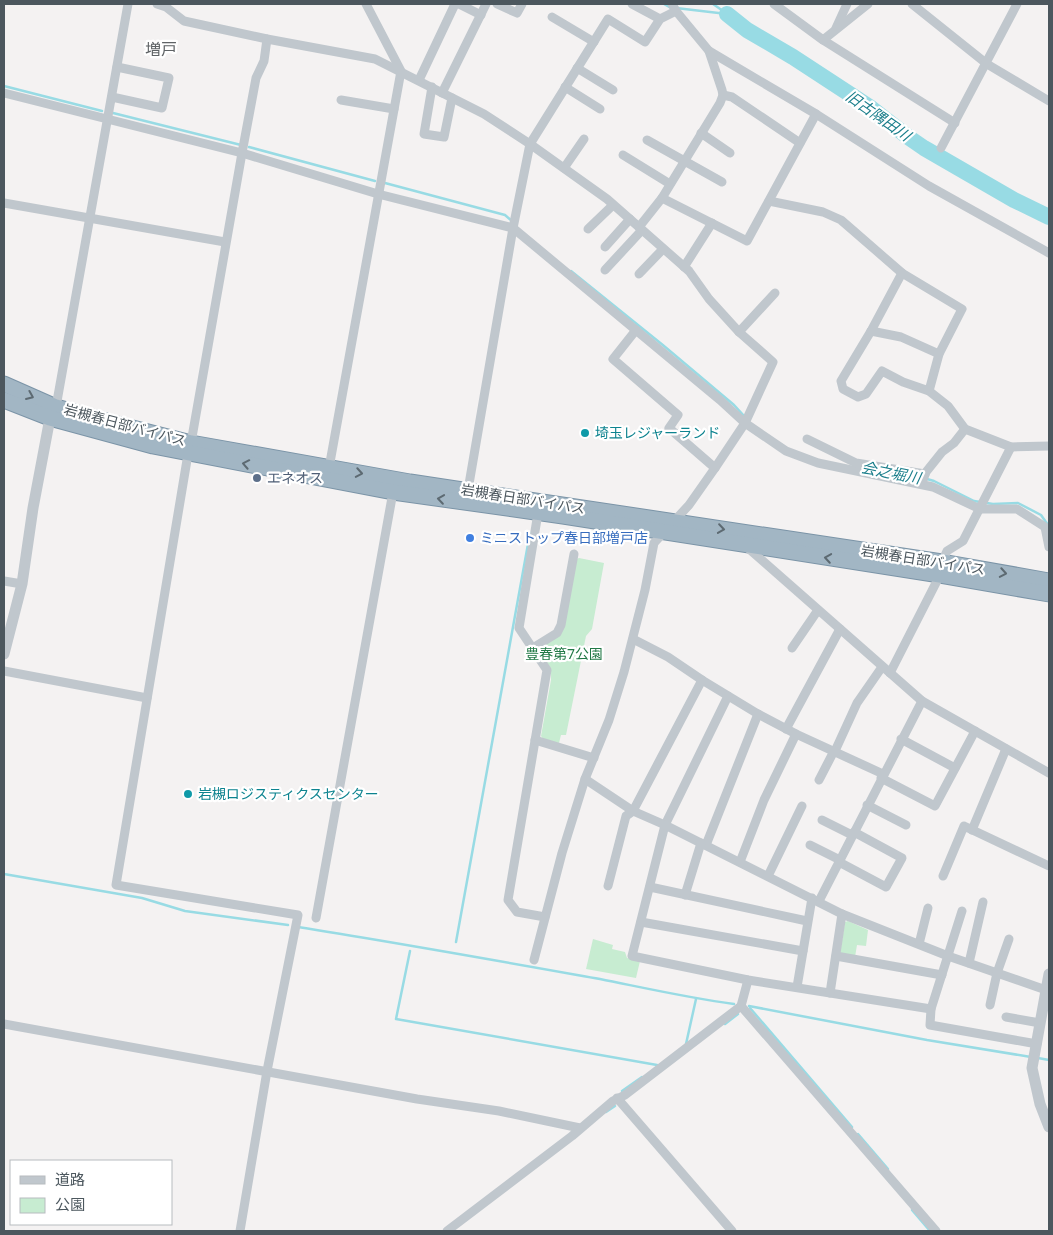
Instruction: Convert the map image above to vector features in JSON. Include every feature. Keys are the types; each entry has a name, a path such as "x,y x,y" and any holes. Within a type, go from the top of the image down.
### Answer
{"highway":[{"name":"岩槻春日部バイパス","path":"4,384 53,412"},
{"name":"岩槻春日部バイパス","path":"4,400 53,412 153,446 190,448 329,468 468,490 668,527 941,568 1049,594"},
{"name":"岩槻春日部バイパス","path":"190,448 393,492 538,513 668,527 745,545 1049,581"}],"street":[{"path":"4,654 22,584 33,508 53,412 128,4"},
{"path":"157,4 166,7 184,20 267,39 375,59 484,114 530,144 613,204 684,267 739,332 773,362 745,423 716,468 689,504 654,543 633,639 609,720 585,779 562,853 534,960"},
{"path":"329,468 401,71 366,4"},
{"path":"419,80 455,4"},
{"path":"459,4 480,15"},
{"path":"442,93 486,4"},
{"path":"497,4 517,13 522,4"},
{"path":"632,4 660,19"},
{"path":"774,4 786,7 823,40 955,123"},
{"path":"835,31 847,4"},
{"path":"823,40 868,4"},
{"path":"912,4 987,64 1049,101"},
{"path":"941,148 1017,4"},
{"path":"468,490 530,144 608,19 646,42 660,19 674,7 709,52 722,90 720,103 662,198 640,228 604,270"},
{"path":"552,17 594,42"},
{"path":"240,1231 267,1071 298,915 116,885 226,242 256,78 264,61 267,39"},
{"path":"709,52 816,114 929,186 1049,253"},
{"path":"112,97 162,108 169,78 117,67"},
{"path":"577,68 613,90"},
{"path":"432,87 424,134 444,137 452,98"},
{"path":"565,87 600,109"},
{"path":"4,93 242,153 378,194 514,228 745,423 786,451 818,463 846,469 924,479"},
{"path":"722,95 732,97 800,143"},
{"path":"341,100 394,109"},
{"path":"662,198 747,241 816,114"},
{"path":"701,133 730,153"},
{"path":"564,168 584,139"},
{"path":"647,140 722,182"},
{"path":"623,155 670,184"},
{"path":"769,201 823,212 841,220 902,273 962,308 939,354 929,391"},
{"path":"4,203 226,242"},
{"path":"588,230 613,204"},
{"path":"605,248 630,219"},
{"path":"684,267 712,224"},
{"path":"640,274 663,249"},
{"path":"902,273 871,331 840,381 843,389 858,397 866,394 882,371 903,382 929,391 948,406 964,428 1011,447 1049,446"},
{"path":"739,332 776,294"},
{"path":"636,330 613,359 678,415 669,428 716,468"},
{"path":"871,331 901,337 939,354"},
{"path":"924,479 942,452 954,443 964,428"},
{"path":"807,439 856,463 924,479 933,487 982,505 1017,508 1045,527 1049,547"},
{"path":"819,780 835,751 857,703 886,670 941,568 948,551 963,541 1011,447"},
{"path":"846,469 850,460"},
{"path":"316,918 393,492"},
{"path":"538,513 536,547 519,628 547,670 508,900 517,912 545,917"},
{"path":"745,545 922,701 1049,773"},
{"path":"536,646 557,633 561,625 574,554"},
{"path":"4,581 22,584"},
{"path":"792,648 818,610"},
{"path":"786,729 840,629"},
{"path":"633,639 668,657 758,714 796,734 835,751 935,806 975,731"},
{"path":"4,671 147,698"},
{"path":"608,886 626,816 633,811 702,680"},
{"path":"728,696 665,825 632,956 748,980 931,1009"},
{"path":"797,987 807,921 815,900 839,861 922,701"},
{"path":"686,895 703,844 758,714"},
{"path":"740,862 764,800 796,734"},
{"path":"901,739 955,768"},
{"path":"535,740 594,758"},
{"path":"972,830 1006,749"},
{"path":"585,779 633,811 665,825 842,914 948,956 1046,990"},
{"path":"867,804 906,825"},
{"path":"768,876 802,806"},
{"path":"810,845 886,887 902,858 822,820"},
{"path":"943,876 964,826 1049,866"},
{"path":"650,887 807,921"},
{"path":"969,963 983,902"},
{"path":"919,944 928,908"},
{"path":"962,911 931,1009 930,1025 1037,1044"},
{"path":"830,993 842,914"},
{"path":"641,922 802,951"},
{"path":"990,1005 997,973 1009,939"},
{"path":"836,956 942,975"},
{"path":"1049,976 1032,1068 1040,1104 1049,1127"},
{"path":"446,1231 580,1128 612,1101 625,1095 741,1006 748,980"},
{"path":"741,1006 936,1231"},
{"path":"1006,1017 1040,1023"},
{"path":"4,1024 417,1099 499,1111 580,1128"},
{"path":"617,1098 732,1231"}],"green space":[{"name":"豊春第7公園","path":"579,558 604,563 592,629 586,636 566,735 561,735 559,743 544,740 541,736 551,680 551,669 539,648 559,634 574,560"},
{"path":"848,921 868,930 866,946 857,945 855,957 840,953 845,922"},
{"path":"593,939 613,945 612,949 625,952 627,958 640,961 636,978 586,969"}],"waterway":[{"path":"664,4 671,8"},
{"name":"旧古隅田川","path":"713,4 726,13"},
{"path":"676,8 727,14"},
{"name":"旧古隅田川","path":"727,14 747,30 793,57 871,108 924,148 1014,200 1049,217"},
{"path":"4,86 102,111"},
{"path":"113,113 241,145"},
{"path":"249,147 375,181"},
{"path":"385,183 505,215 512,221"},
{"path":"571,271 664,346 734,405 745,417"},
{"name":"会之堀川","path":"927,479 974,501 993,504 1018,503 1041,515 1048,525"},
{"path":"456,942 530,533"},
{"path":"4,874 142,898 185,911 288,925"},
{"path":"298,927 734,1004"},
{"path":"410,951 396,1019 657,1065"},
{"path":"686,1044 696,999"},
{"path":"749,1006 927,1040 1031,1057"},
{"path":"750,1008 852,1127"},
{"path":"725,1024 738,1014"},
{"path":"1038,1058 1049,1060"},
{"path":"622,1091 642,1077"},
{"path":"606,1112 615,1106"},
{"path":"858,1134 888,1169"},
{"path":"912,1210 930,1231"}],"place":[{"name":"埼玉レジャーランド","path":"585,433"},
{"name":"エネオス","path":"257,478"},
{"name":"ミニストップ春日部増戸店","path":"470,538"},
{"name":"岩槻ロジスティクスセンター","path":"188,794"}],"district":[{"name":"増戸","path":"161,49"}]}
